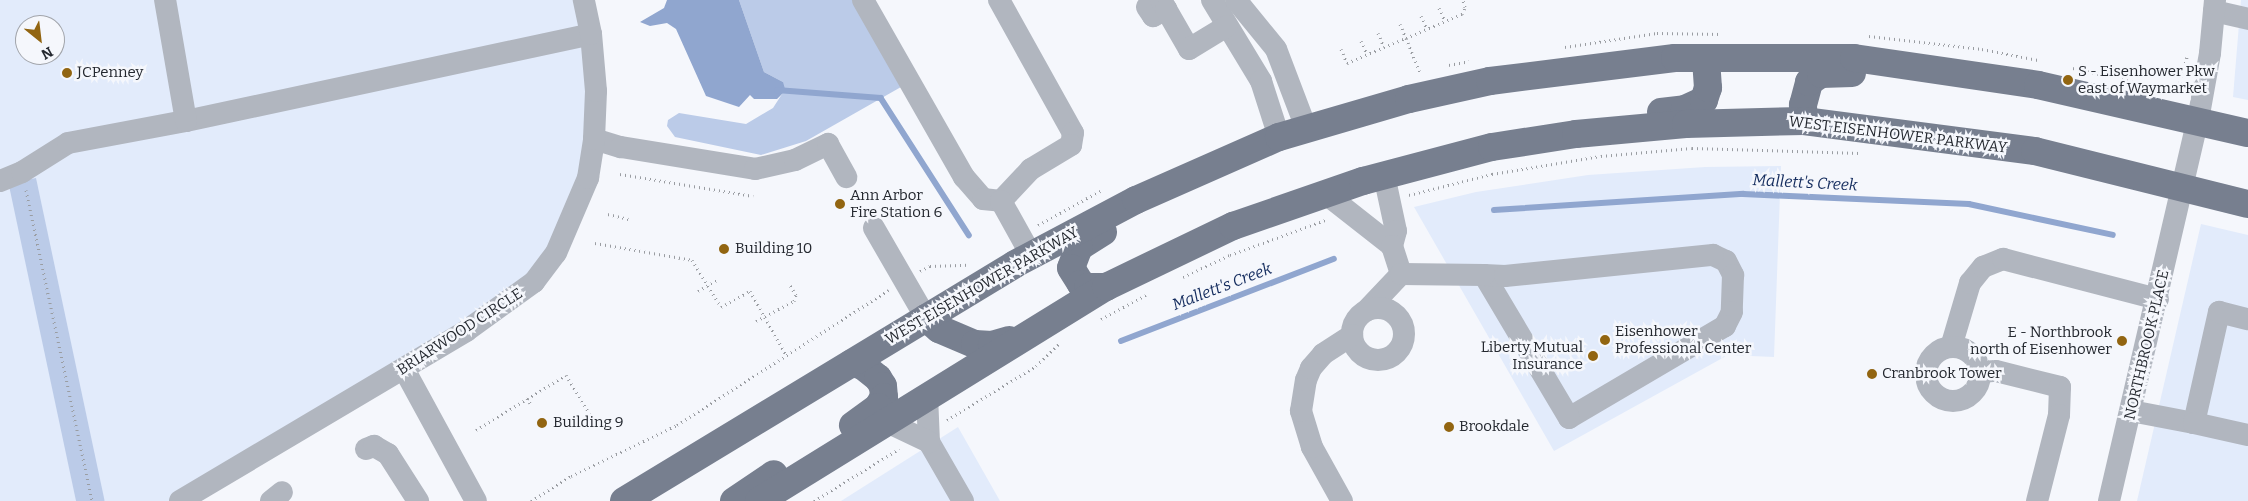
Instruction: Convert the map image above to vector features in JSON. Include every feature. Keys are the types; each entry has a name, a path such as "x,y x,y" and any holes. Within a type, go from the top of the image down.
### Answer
{"main road":[{"name":"WEST EISENHOWER PARKWAY","path":"624,501 926,318 1025,245 1136,200 1268,141 1306,128 1490,81 1569,69 1706,58 1854,58 2038,85 2198,120 2248,133"},
{"path":"1492,147 1540,126 1694,106 1706,96 1706,58"},
{"path":"1804,121 1803,105 1809,82 1821,74 1843,72 2003,90 2038,85"},
{"name":"WEST EISENHOWER PARKWAY","path":"760,501 927,395 1106,287 1234,226 1326,194 1386,188 1492,147 1576,134 1686,124 1804,121 2035,151 2248,204"},
{"path":"1106,287 1088,288 1074,277 1073,256 1080,247 1138,215 1231,173 1268,141"},
{"path":"926,318 939,329 975,344 992,345 1021,337"},
{"path":"734,501 878,407 884,397 883,386 872,371 852,364"},
{"path":"657,501 792,419 827,377"}],"street":[{"path":"165,0 186,121"},
{"name":"BRIARWOOD CIRCLE","path":"180,501 404,369 493,314 534,282 556,253 574,217 588,178 594,139 596,91 591,34 584,0"},
{"path":"864,0 964,177 983,199 1001,201"},
{"path":"999,0 1073,133 1071,145 1031,169 1001,201"},
{"path":"1212,0 1261,81 1268,141"},
{"path":"1236,0 1276,49 1306,128"},
{"path":"1158,5 1189,49 1227,26"},
{"path":"2214,5 2245,12"},
{"name":"NORTHBROOK PLACE","path":"2109,501 2158,298 2198,120 2214,5"},
{"path":"0,181 22,172 68,143 186,121 591,34"},
{"path":"594,139 621,147 754,169 795,160 828,144 846,177"},
{"path":"1386,188 1396,231 1392,246 1401,274"},
{"path":"1326,194 1392,246"},
{"path":"1001,201 1025,245"},
{"path":"874,228 926,318"},
{"path":"1367,310 1387,309 1396,315 1402,323 1402,343 1389,358 1368,358 1360,353 1352,335 1353,325 1367,310 1401,274 1484,275 1505,276 1713,255 1726,261 1731,268 1732,312 1730,319 1717,333 1570,418 1484,275"},
{"path":"1951,347 1970,283 1983,268 2002,259 2158,298"},
{"path":"2194,424 2219,312 2248,319"},
{"path":"1342,501 1312,447 1301,411 1306,380 1311,368 1323,354 1352,335"},
{"path":"1951,347 1971,353 1980,372 1974,392 1966,398 1956,401 1936,395 1926,376 1928,366 1937,353 1951,347"},
{"path":"404,369 476,501"},
{"path":"1980,372 1996,371 2060,387 2059,415 2037,501"},
{"path":"927,395 929,442 963,501"},
{"path":"2131,411 2248,435"},
{"path":"885,421 929,442"},
{"path":"366,449 374,446 388,454 418,501"}],"path":[{"path":"1341,49 1347,63 1445,22 1464,12 1463,0"},
{"path":"1439,8 1445,22"},
{"path":"1421,16 1426,29"},
{"path":"1400,24 1420,73"},
{"path":"1378,34 1384,47"},
{"path":"1361,41 1367,54"},
{"path":"2177,92 2188,52"},
{"path":"1386,188 1492,174 1601,156 1692,148 1868,153"},
{"path":"22,172 92,501"},
{"path":"620,174 753,196"},
{"path":"1025,245 1066,208 1108,188"},
{"path":"1180,279 1230,255 1347,212"},
{"path":"608,214 628,219"},
{"path":"595,243 692,260 721,307 750,291 786,355"},
{"path":"531,501 571,476 677,424 904,280 930,266 972,265"},
{"path":"698,291 717,280"},
{"path":"756,321 765,318 794,301 796,295 790,285"},
{"path":"1098,320 1155,290"},
{"path":"944,422 1036,366 1066,337"},
{"path":"476,430 566,375 597,426"},
{"path":"527,398 530,403"},
{"path":"814,501 903,447"}],"shaded area":[{"path":"0,0 584,0 594,139 534,282 180,501 0,501"},
{"path":"667,0 739,0 764,72 783,82 785,89 782,94 777,99 754,99 750,95 739,107 706,96 676,29 667,23 650,26 640,22 664,8"},
{"path":"739,0 854,0 901,87 806,141 761,155 675,137 667,126 668,120 679,113 746,124 773,108 782,94 783,82 764,72"},
{"path":"2241,0 2248,0 2248,100 2233,97"},
{"path":"1781,166 1774,357 1728,355 1554,451 1414,207 1476,192 1588,175 1705,167"},
{"path":"36,178 105,501 76,501 9,184"},
{"path":"2201,224 2248,235 2248,501 2137,501"},
{"path":"958,427 1000,501 841,501"}],"waterway":[{"name":"Mallett's Creek","path":"777,90 881,98 969,235"},
{"name":"Mallett's Creek","path":"1494,210 1743,194 1969,204 2113,235"},
{"name":"Mallett's Creek","path":"1121,341 1334,259"}],"place":[{"name":"JCPenney","path":"67,73"},
{"name":"S - Eisenhower Pkw east of Waymarket","path":"2068,80"},
{"name":"Ann Arbor Fire Station 6","path":"840,204"},
{"name":"Building 10","path":"724,249"},
{"name":"Eisenhower Professional Center","path":"1605,340"},
{"name":"E - Northbrook north of Eisenhower","path":"2122,341"},
{"name":"Liberty Mutual Insurance","path":"1593,356"},
{"name":"Cranbrook Tower","path":"1872,374"},
{"name":"Building 9","path":"542,423"},
{"name":"Brookdale","path":"1449,427"}]}
